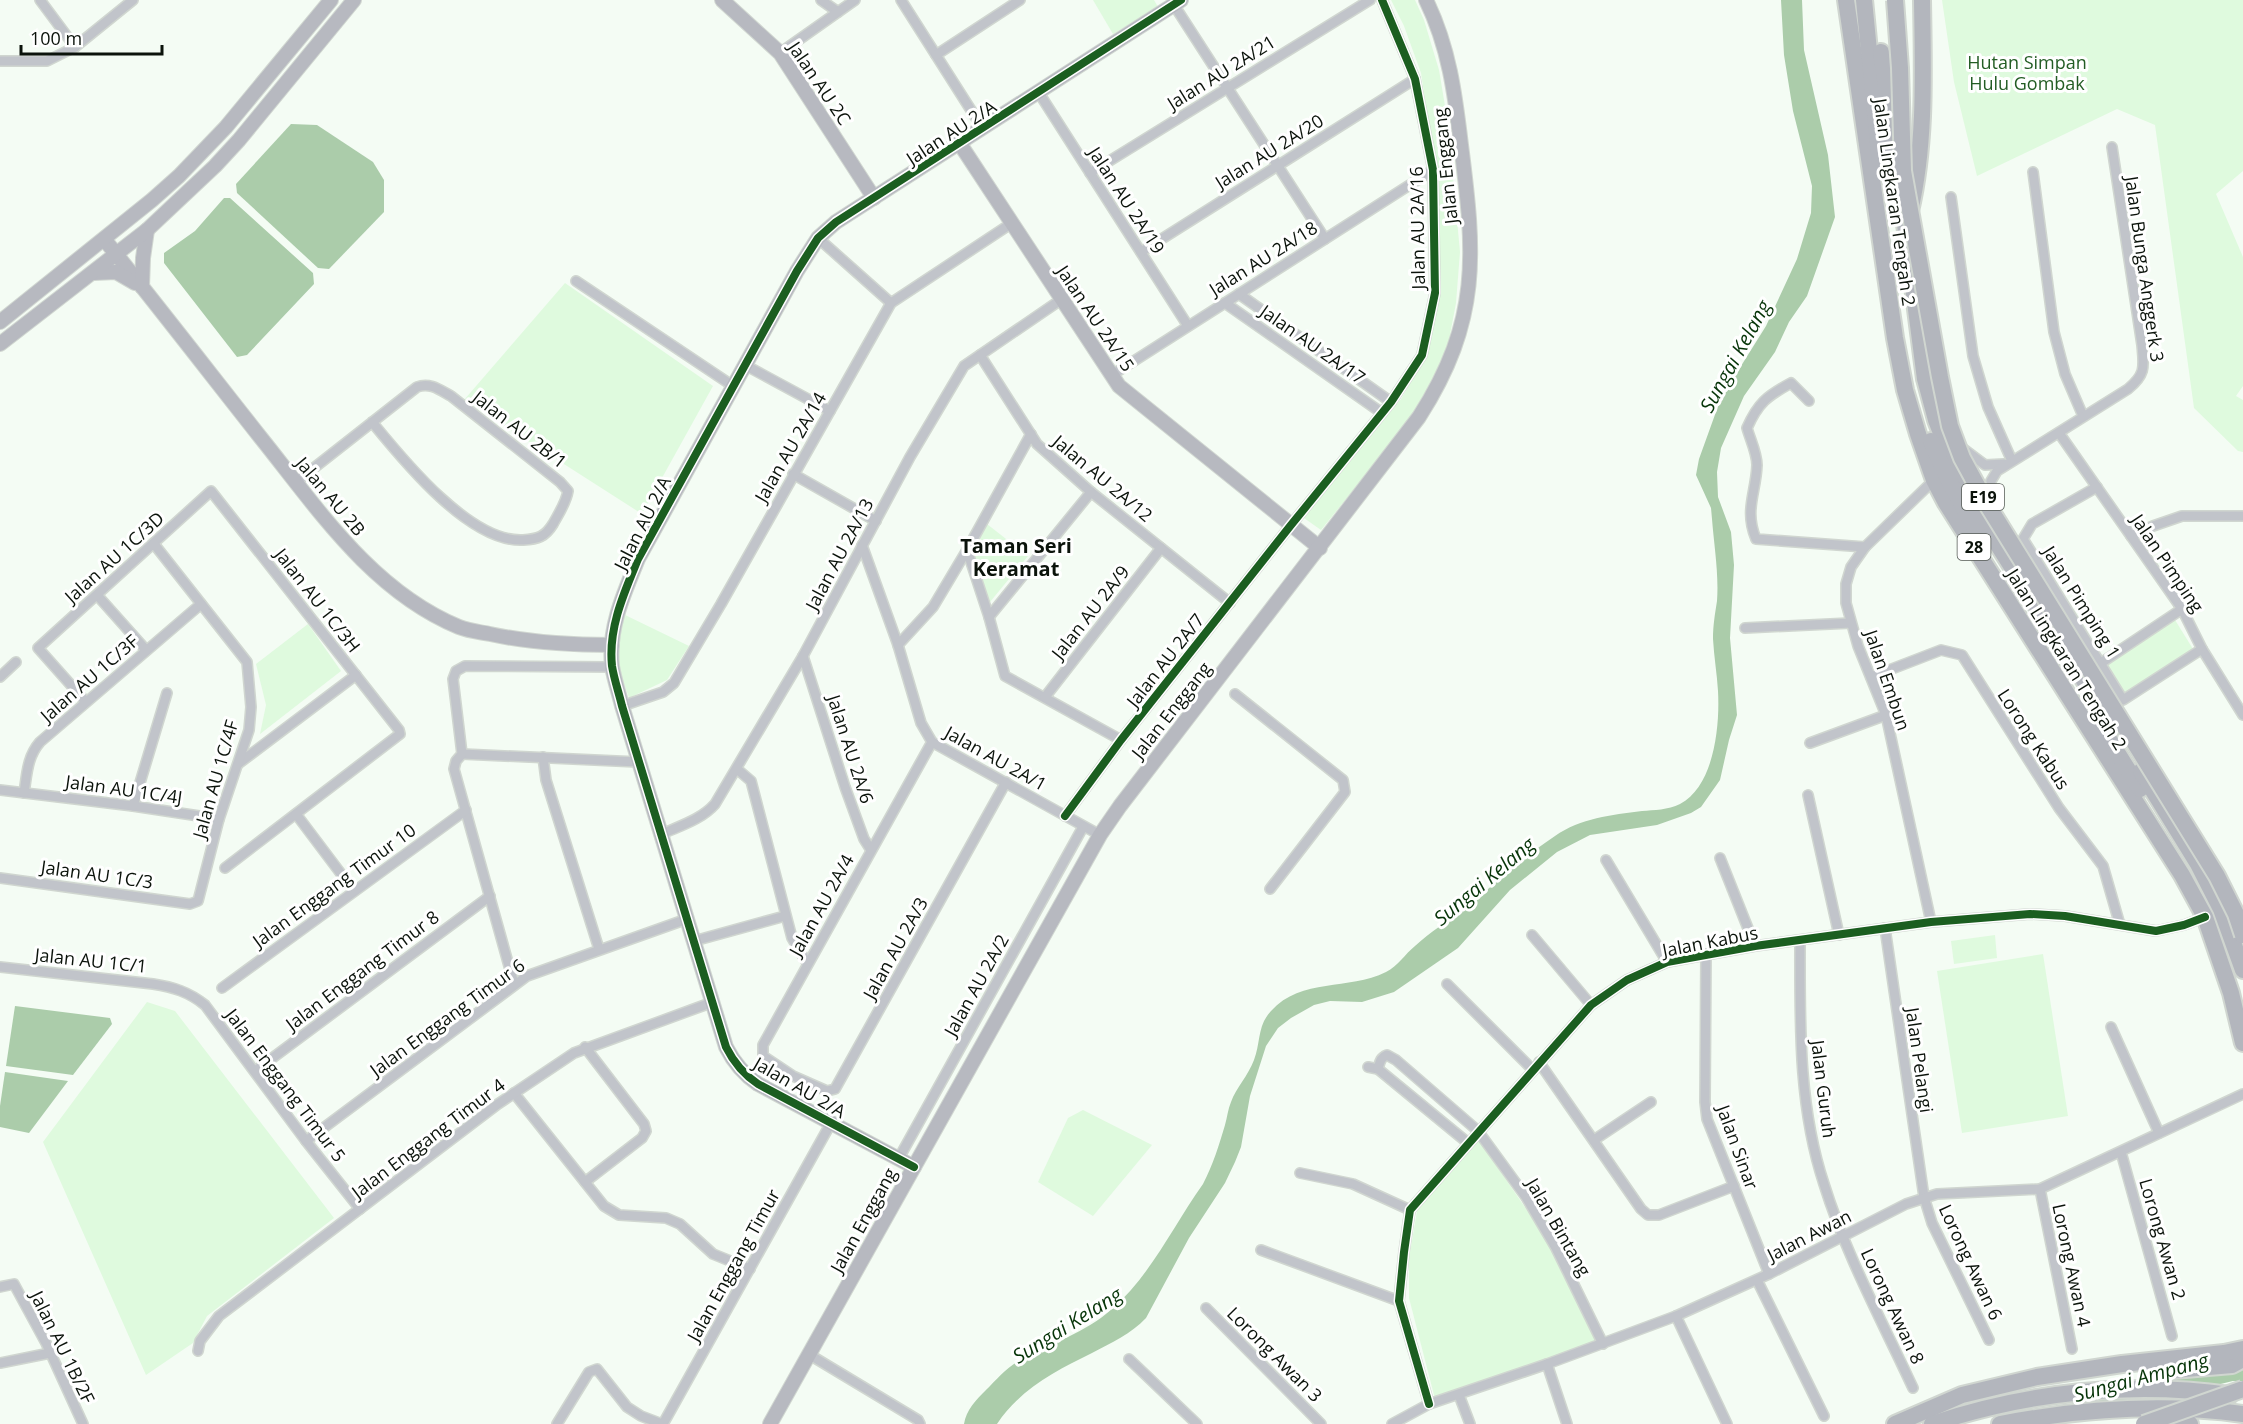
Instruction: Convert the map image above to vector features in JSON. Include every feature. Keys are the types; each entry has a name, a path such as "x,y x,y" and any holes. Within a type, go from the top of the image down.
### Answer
{"highway":[{"name":"Jalan Lingkaran Tengah 2","path":"1846,0 1897,348 1905,390 1934,480 2182,875 2205,917 2231,993 2243,1043"},
{"name":"E19","path":"1864,0 1886,203 1915,383 1929,437 1948,479 1987,551 2063,667 2210,905 2229,952 2243,1002"},
{"name":"Jalan Lingkaran Tengah 2","path":"1874,0 1925,379 1936,420 1952,461 1989,531 2082,675 2198,864 2222,909 2243,970"},
{"name":"E19","path":"1895,0 1900,68 1903,171 1940,377 1950,426 1958,448 1987,504 2217,876 2236,914 2243,935"},
{"path":"1906,231 1918,178 1923,79 1922,0"},
{"path":"1895,1424 1962,1395 2037,1377 2122,1364 2224,1353 2243,1348"},
{"path":"2003,1405 2023,1392 2053,1381 2211,1368 2232,1365 2243,1359"},
{"path":"1932,1424 2003,1405 2050,1396 2138,1389 2179,1390 2243,1397"},
{"path":"2144,1424 2243,1389"},
{"path":"2000,1424 2051,1414 2110,1410 2199,1408 2243,1414"},
{"path":"2110,1410 2190,1424"}],"street":[{"path":"40,0 75,47"},
{"path":"0,61 47,61 75,47 133,0"},
{"path":"0,321 179,176 218,135 331,0"},
{"path":"0,344 147,230 215,166 354,0"},
{"name":"Jalan AU 2C","path":"722,0 780,53 874,198"},
{"path":"821,0 838,12"},
{"path":"780,53 855,0"},
{"path":"901,0 983,129"},
{"path":"936,55 1020,0"},
{"name":"Jalan AU 2A/21","path":"1090,173 1370,0"},
{"name":"Jalan AU 2A/16","path":"1291,525 1391,402 1422,355 1435,293 1433,170 1415,79 1382,0"},
{"name":"Jalan Enggang","path":"770,1424 1100,835 1419,417 1451,360 1464,319 1470,282 1472,244 1455,88 1448,57 1426,0"},
{"path":"1178,2 1228,87 1325,238"},
{"name":"Jalan AU 2/A","path":"914,1167 758,1084 742,1071 726,1047 638,762 612,667 612,645 618,606 638,559 797,271 818,238 836,222 1178,2"},
{"name":"Jalan AU 2A/20","path":"1141,252 1415,79"},
{"name":"Jalan AU 2A/19","path":"1039,93 1188,326"},
{"name":"Jalan AU 2A/15","path":"960,144 1119,386 1320,548"},
{"name":"Jalan Bunga Anggerk 3","path":"2084,416 2128,389 2139,380 2144,371 2112,147"},
{"name":"Jalan AU 2A/18","path":"1112,375 1433,170"},
{"path":"1989,531 1987,493 1997,471 2084,416 2065,374 2054,332 2033,172"},
{"path":"1951,197 1973,356 1988,407 2012,461"},
{"name":"Jalan AU 2A/14","path":"622,706 663,692 674,682 721,604 891,303 1012,223"},
{"path":"93,273 117,272 142,287 147,230"},
{"path":"818,238 891,303"},
{"name":"Jalan AU 2B","path":"104,239 296,482 361,560 396,590 429,612 462,628 526,642 558,645 612,645"},
{"path":"576,281 733,386"},
{"name":"Jalan AU 2A/17","path":"1239,294 1391,402"},
{"name":"Jalan AU 2A/13","path":"660,835 708,812 737,769 803,657 862,545 964,366 1062,299"},
{"name":"Jalan AU 2A/17","path":"1225,303 1382,413"},
{"name":"Jalan AU 2A/12","path":"980,355 1037,444 1048,455 1230,603"},
{"path":"745,365 830,411"},
{"path":"1809,401 1791,383 1769,395 1755,410 1747,428 1757,462 1750,507 1750,524 1756,539 1865,548"},
{"name":"Jalan AU 2B/1","path":"296,482 372,422 417,387 423,384 435,387 451,396 560,482 568,491 567,500 548,531 540,539 511,541 469,522 416,475 372,422"},
{"path":"1936,420 1972,456 1985,465 2002,465 2012,461"},
{"name":"Jalan Pimping","path":"2058,433 2182,609 2202,649 2243,715"},
{"path":"898,645 933,607 1031,434"},
{"path":"793,474 876,520"},
{"name":"Jalan Embun","path":"1931,922 1886,715 1858,646 1846,603 1846,584 1851,567 1865,548 1934,480"},
{"name":"Jalan Pimping 1","path":"2097,487 2032,525 2023,539 2123,700 2202,649"},
{"name":"Jalan AU 1C/3D","path":"86,702 38,648 211,491"},
{"name":"Jalan AU 1C/3H","path":"211,491 399,730 400,734 397,738 296,814"},
{"path":"989,617 1091,492"},
{"path":"2131,536 2182,516 2243,516"},
{"name":"Jalan AU 2A/7","path":"1065,816 1291,525"},
{"name":"Jalan AU 1C/4F","path":"154,544 247,662 251,707 249,730 219,819 202,892 198,901 190,904"},
{"name":"Jalan AU 2A/1","path":"862,545 898,645 921,723 932,742 1100,835"},
{"name":"Jalan AU 2A/9","path":"1045,697 1161,548"},
{"path":"967,550 1005,676 1121,741"},
{"path":"97,595 146,650"},
{"name":"Jalan AU 1C/3F","path":"24,793 32,752 86,702 201,604"},
{"path":"2101,663 2182,609"},
{"path":"1745,628 1851,623"},
{"name":"Lorong Kabus","path":"1871,677 1941,650 1962,655 2059,808 2103,866 2120,925"},
{"name":"Jalan AU 2A/6","path":"803,657 845,787 864,839 871,850"},
{"path":"0,677 16,662"},
{"path":"514,984 454,769 456,761 462,754 453,679 456,671 465,666 612,667"},
{"path":"237,764 356,675"},
{"path":"133,806 167,693"},
{"path":"1235,694 1343,780 1345,792 1270,889"},
{"path":"1810,744 1886,715"},
{"name":"Jalan AU 2A/4","path":"793,1076 763,1056 763,1045 932,742"},
{"path":"462,754 638,762"},
{"path":"543,757 550,792 599,949"},
{"path":"737,769 751,781 785,916 792,938 807,963"},
{"name":"Jalan AU 2A/3","path":"793,1076 827,1091 835,1089 1006,782"},
{"name":"Jalan AU 1C/4J","path":"0,790 219,819"},
{"path":"1808,795 1839,935"},
{"name":"Jalan Enggang Timur 10","path":"222,988 466,810"},
{"path":"225,868 296,814 354,891"},
{"name":"Jalan AU 2A/2","path":"899,1158 1083,827"},
{"path":"1720,858 1755,946"},
{"path":"1606,860 1667,962"},
{"name":"Jalan AU 1C/3","path":"0,878 190,904"},
{"name":"Jalan Enggang Timur 8","path":"255,1071 490,896"},
{"name":"Jalan Kabus","path":"1410,1210 1591,1005 1627,980 1667,962 1755,946 1931,922 2030,915 2065,916 2156,931 2184,925 2205,917"},
{"path":"694,941 785,916"},
{"name":"Jalan Enggang Timur 6","path":"306,1141 514,984 539,970 687,919"},
{"name":"Jalan Pelangi","path":"1886,928 1924,1197"},
{"path":"1532,935 1591,1005"},
{"name":"Jalan Guruh","path":"1800,941 1801,1051 1812,1135 1823,1183 1843,1237"},
{"name":"Jalan Sinar","path":"1706,954 1705,1102 1707,1119 1769,1274"},
{"name":"Jalan AU 1C/1","path":"0,967 178,988"},
{"path":"1447,984 1536,1066 1594,1140 1641,1209 1648,1215 1659,1215 1734,1186"},
{"name":"Jalan Enggang Timur 5","path":"178,988 205,1005 306,1141 360,1209"},
{"name":"Jalan Enggang Timur 4","path":"198,1352 200,1341 219,1316 514,1093 585,1047 713,1002"},
{"path":"2111,1027 2159,1133"},
{"path":"585,1047 644,1124 646,1131 642,1138 585,1182"},
{"name":"Jalan Bintang","path":"1378,1069 1383,1057 1387,1055 1396,1060 1478,1131 1526,1197 1556,1248 1603,1344"},
{"path":"1368,1067 1378,1069 1468,1143"},
{"path":"514,1093 604,1206 619,1215 666,1218 680,1224 713,1254 750,1269"},
{"name":"Jalan Awan","path":"1392,1424 1429,1404 1547,1364 1676,1316 1757,1280 1924,1197 1937,1194 2040,1189 2243,1094"},
{"path":"1594,1140 1651,1102"},
{"name":"Jalan Enggang Timur","path":"663,1424 831,1123"},
{"name":"Lorong Awan 2","path":"2121,1152 2172,1336"},
{"path":"1300,1173 1353,1184 1410,1210 1399,1301 1429,1404"},
{"name":"Lorong Awan 4","path":"2040,1189 2072,1349"},
{"name":"Lorong Awan 6","path":"1924,1197 1932,1223 1989,1340"},
{"name":"Lorong Awan 8","path":"1843,1237 1913,1388"},
{"path":"1261,1251 1399,1301"},
{"path":"1757,1280 1824,1416"},
{"name":"Jalan AU 1B/2F","path":"0,1287 14,1284 83,1424"},
{"name":"Lorong Awan 3","path":"1206,1308 1321,1424"},
{"path":"1676,1316 1726,1424"},
{"path":"0,1363 50,1353"},
{"path":"810,1355 918,1420 920,1424"},
{"path":"1129,1359 1197,1424"},
{"path":"1547,1364 1567,1424"},
{"path":"556,1424 589,1372 597,1369 627,1407 641,1416 663,1424"},
{"path":"1459,1395 1470,1424"}],"green space":[{"path":"1093,0 1154,0 1158,7 1113,34"},
{"path":"1391,0 1415,0 1424,20 1439,70 1448,124 1460,252 1456,303 1446,356 1412,417 1321,530 1304,518 1401,399 1427,354 1441,289 1436,171 1421,73 1404,26"},
{"name":"Hutan Simpan Hulu Gombak","path":"1942,0 2243,0 2243,171 2216,194 2243,257 2243,386 2236,396 2243,400 2243,452 2238,451 2194,408 2155,125 2117,109 1977,176 1954,82"},
{"path":"565,283 713,386 642,514 464,400"},
{"path":"987,524 1028,556 990,602 973,552"},
{"path":"623,614 689,646 667,680 629,698 615,657"},
{"path":"2175,620 2193,649 2124,693 2106,665"},
{"path":"308,624 341,671 260,734 266,705 256,664"},
{"path":"1995,935 1997,958 1954,964 1951,941"},
{"path":"2043,954 2068,1116 1962,1133 1937,971"},
{"path":"147,1002 175,1011 334,1218 207,1316 193,1343 146,1375 43,1142"},
{"path":"1083,1110 1152,1145 1093,1216 1038,1182 1068,1118"},
{"path":"1476,1136 1544,1235 1598,1342 1435,1399 1409,1298 1409,1258 1417,1211"}],"shaded area":[{"path":"1781,0 1802,0 1804,50 1828,155 1835,217 1807,296 1789,322 1775,352 1744,396 1721,448 1717,472 1718,497 1731,532 1734,565 1730,638 1737,715 1720,780 1701,807 1691,813 1657,825 1590,835 1557,852 1510,890 1458,948 1394,992 1362,1002 1330,1001 1314,1005 1278,1028 1266,1046 1250,1096 1241,1147 1235,1162 1225,1183 1189,1238 1146,1318 1120,1338 1065,1366 1027,1391 997,1424 964,1424 972,1406 1006,1370 1020,1360 1091,1325 1126,1296 1150,1266 1207,1177 1231,1102 1256,1053 1263,1022 1283,1000 1311,989 1371,978 1386,972 1427,936 1532,853 1565,830 1597,818 1675,806 1691,795 1701,784 1716,738 1718,685 1713,639 1717,570 1711,508 1696,475 1699,459 1721,398 1766,326 1797,259 1811,213 1812,186 1793,111 1784,55"},
{"path":"291,124 317,125 373,162 384,180 384,212 329,269 318,268 237,193 236,184"},
{"path":"224,198 230,198 313,273 314,284 247,355 237,357 164,263 164,253 195,231"},
{"path":"15,1006 110,1018 112,1024 73,1075 6,1066"},
{"path":"5,1072 68,1081 29,1133 0,1127 0,1106"}],"waterway":[{"name":"Sungai Ampang","path":"2104,1407 2150,1393 2232,1373 2243,1373"}],"cycle path":[{"path":"914,1167 758,1084 743,1072 729,1053 615,681 611,652 615,624 638,559 797,271 818,238 836,222 1181,0"},
{"path":"1065,816 1121,740 1391,402 1422,355 1435,293 1433,170 1415,79 1382,0"},
{"path":"1429,1404 1399,1301 1410,1210 1591,1005 1627,980 1667,962 1755,946 1931,922 2030,914 2065,916 2156,931 2184,925 2205,917"}],"district":[{"name":"Taman Seri Keramat","path":"1016,556"}],"water label":[{"name":"Sungai Kelang","path":"1735,356"},
{"name":"Sungai Kelang","path":"1484,881"},
{"name":"Sungai Kelang","path":"1067,1325"}]}
